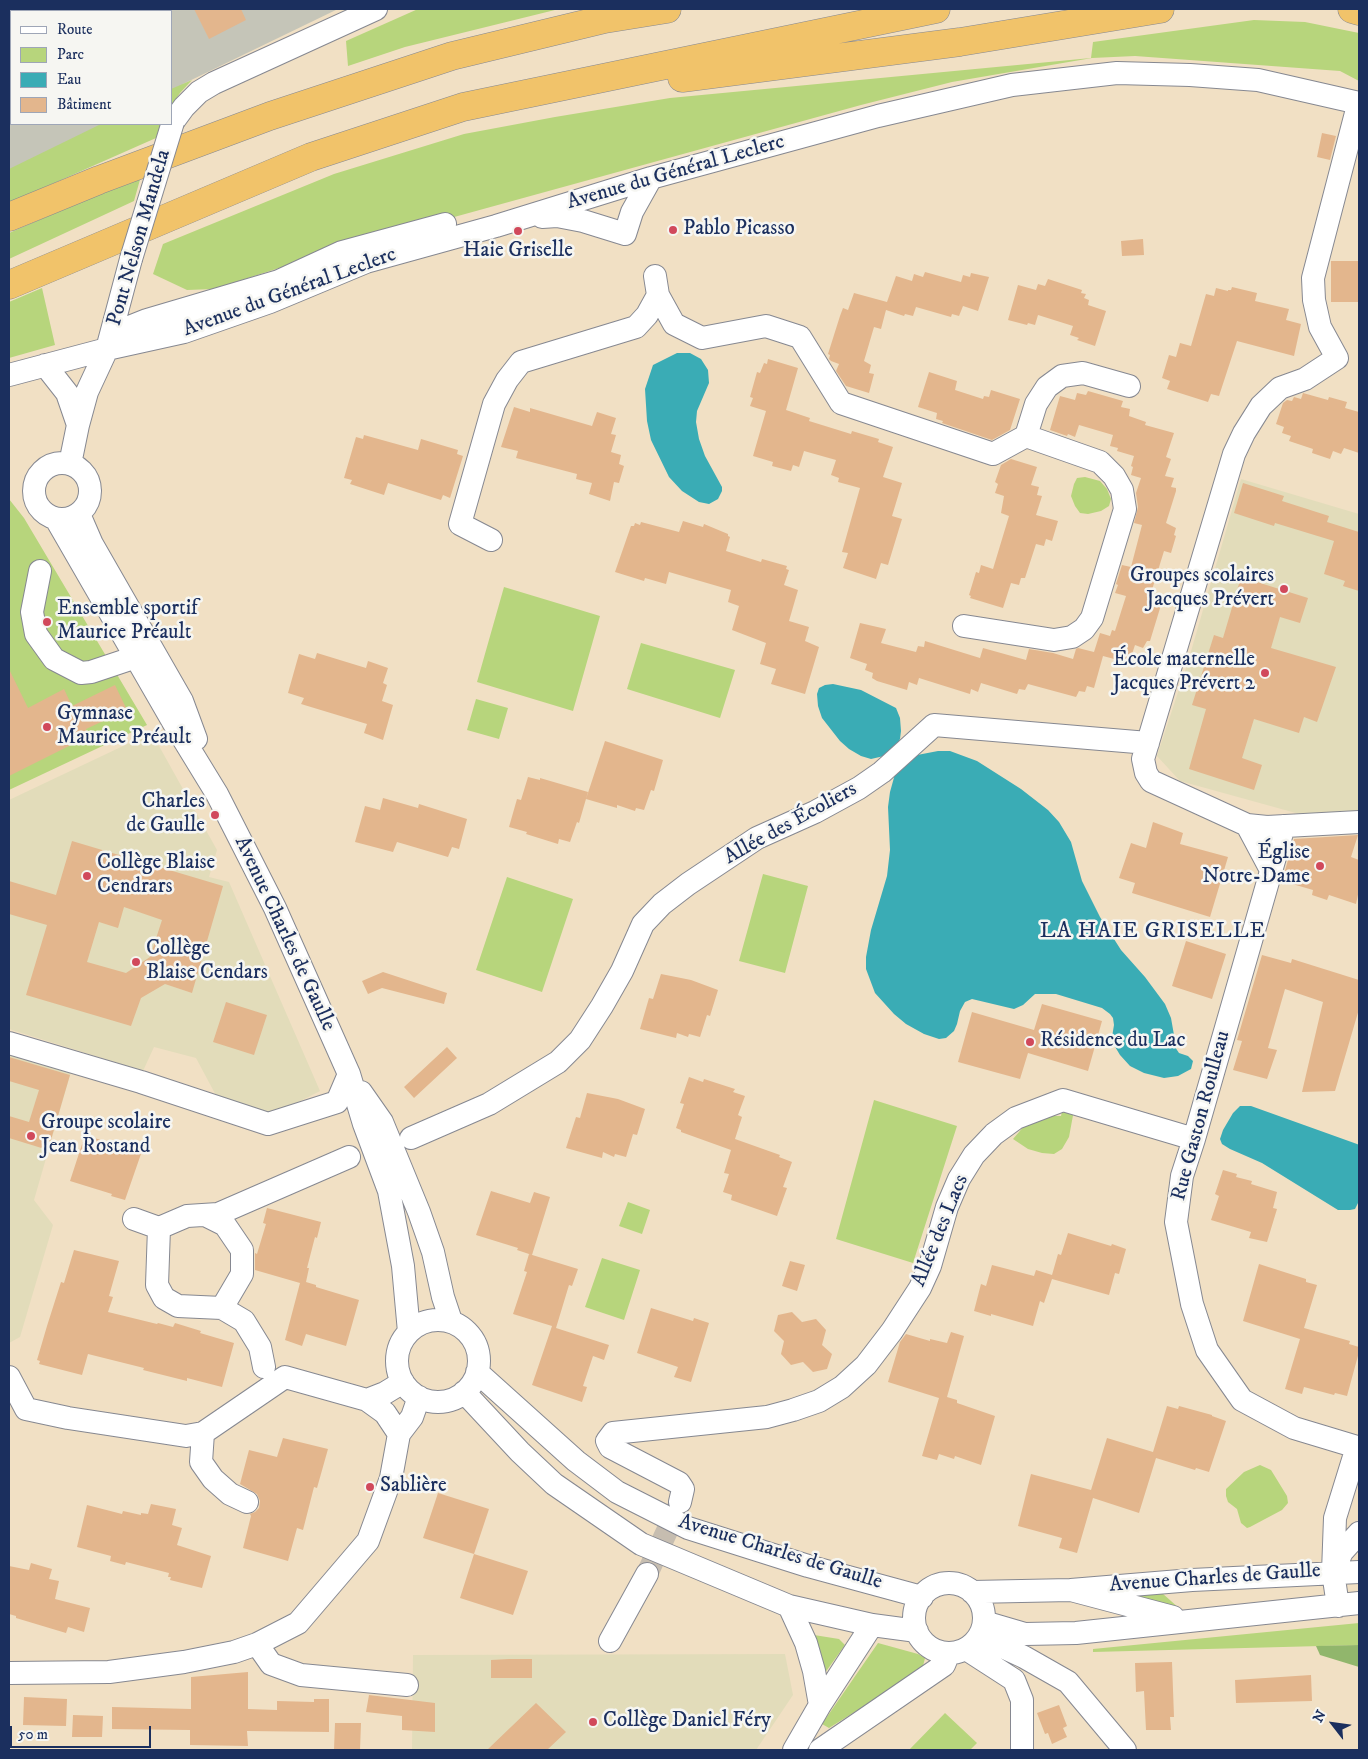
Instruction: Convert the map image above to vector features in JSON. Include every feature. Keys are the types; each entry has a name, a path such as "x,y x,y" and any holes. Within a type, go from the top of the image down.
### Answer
{"highway":[{"path":"9,217 99,180 261,120 452,56 606,19 667,9"},
{"path":"9,285 311,157 463,107 936,9"},
{"path":"463,107 960,42 1160,9"},
{"path":"1352,9 1359,11"}],"street":[{"name":"Pont Nelson Mandela","path":"107,349 131,260 173,122 184,107 200,92 214,83 376,9"},
{"path":"70,464 78,425 91,381 107,349 127,328 147,320 279,281 342,252 871,107 980,79 1083,64 1159,62 1229,65 1346,83 1359,87"},
{"name":"Avenue du Général Leclerc","path":"9,375 107,349 184,332 270,302 366,262 651,178 878,116 1012,85 1117,73 1190,75 1258,80 1358,108"},
{"path":"1358,108 1313,278 1314,300 1320,326 1336,358 1304,379 1280,388 1261,406 1246,428 1234,454 1143,759 1146,773 1151,781 1247,825 1284,826 1359,822"},
{"path":"523,217 557,216 583,221 625,234 632,212 651,178"},
{"path":"491,540 460,524 494,404 507,380 521,362 636,328 647,315 657,285 674,324 702,338 766,326 800,337 841,403 993,454 1026,436 1036,404 1047,388 1062,376 1083,373 1129,386"},
{"path":"45,365 67,394 78,425"},
{"path":"964,626 1054,640 1072,637 1084,629 1092,618 1124,509 1122,490 1114,476 1100,462 1026,436"},
{"path":"59,463 70,464 80,470 88,480 90,492 87,504 79,514 68,518 56,518 46,514 38,505 34,495 35,483 40,473 48,466 59,463"},
{"name":"Avenue Charles de Gaulle","path":"79,514 92,544 182,701 217,794"},
{"name":"Avenue Charles de Gaulle","path":"56,518 217,794 275,908 349,1074 364,1124 390,1191 403,1266 409,1332"},
{"path":"40,570 32,612 36,634 54,659 81,673 91,672 136,657"},
{"name":"Allée des Écoliers","path":"410,1138 488,1104 558,1062 580,1040 622,971 643,924 662,904 757,838 815,812 859,788 882,772 934,724 1148,743"},
{"path":"1247,825 1271,870"},
{"name":"Rue Gaston Roulleau","path":"1284,826 1182,1176 1176,1222 1192,1304 1207,1350 1242,1400 1294,1428 1356,1447 1335,1518 1333,1572"},
{"path":"9,1043 141,1082 268,1124 337,1102 349,1074"},
{"name":"Avenue Charles de Gaulle","path":"349,1074 382,1122 419,1212 451,1322"},
{"name":"Allée des Lacs","path":"680,1502 683,1489 679,1483 610,1447 607,1441 613,1433 767,1417 820,1401 842,1388 866,1365 892,1332 920,1288 930,1266 947,1207 959,1179 974,1155 994,1134 1016,1118 1063,1100 1194,1139"},
{"path":"134,1219 158,1228 187,1216 218,1214 350,1157"},
{"path":"205,1215 225,1225 242,1250 242,1274 222,1308"},
{"path":"158,1228 156,1285 164,1298 178,1306 222,1308 244,1321 260,1347 264,1367"},
{"path":"440,1320 451,1322 462,1327 477,1347 479,1360 477,1372 472,1383 455,1398 442,1402 430,1401 411,1389 398,1370 397,1356 401,1343 409,1332 418,1325 428,1321 440,1320"},
{"name":"Avenue Charles de Gaulle","path":"477,1372 576,1462 617,1492 688,1528 808,1566 922,1597"},
{"path":"9,1377 26,1409 68,1418 186,1436 203,1433 285,1377 367,1400 385,1414 399,1434"},
{"path":"367,1400 385,1393 411,1389"},
{"path":"9,1673 109,1672 184,1662 234,1652 257,1644 298,1623 368,1541 390,1478 399,1434 412,1417 411,1389"},
{"name":"Avenue Charles de Gaulle","path":"464,1392 520,1452 551,1481 641,1544 789,1606 872,1625 917,1631"},
{"path":"203,1433 202,1462 213,1479 230,1494 247,1502"},
{"path":"1348,1604 1333,1572 1342,1552 1359,1533"},
{"name":"Avenue Charles de Gaulle","path":"972,1592 1071,1590 1115,1585 1359,1572"},
{"path":"610,1641 647,1574"},
{"path":"820,1750 944,1665 969,1640 982,1606 972,1592 958,1585 941,1584 931,1589 922,1597 916,1607 914,1619 917,1631 923,1641 932,1649 943,1653 969,1640 1024,1657 1068,1682 1125,1750"},
{"name":"Avenue Charles de Gaulle","path":"1071,1590 1148,1612 1189,1621"},
{"name":"Avenue Charles de Gaulle","path":"969,1640 1025,1634 1076,1633 1348,1604"},
{"path":"789,1606 806,1643 814,1671 820,1705"},
{"path":"794,1750 820,1705 872,1625"},
{"path":"969,1640 1014,1680 1022,1700 1022,1750"},
{"path":"257,1644 271,1664 301,1675 407,1685"}],"shaded area":[{"path":"9,9 338,9 183,84 172,95 172,10 10,10 10,125 143,125 9,188"},
{"name":"Groupes scolaires Jacques Prévert","path":"1241,479 1359,514 1359,811 1303,815 1180,781 1157,756 1187,665"},
{"name":"Collège Blaise Cendars","path":"140,738 159,746 217,850 209,877 229,882 320,1091 275,1114 219,1101 196,1058 154,1047 143,1071 9,1029 9,800"},
{"name":"Groupe scolaire Jean Rostand","path":"9,1051 71,1072 34,1200 53,1225 20,1337 9,1343"},
{"name":"Collège Daniel Féry","path":"785,1654 793,1695 756,1750 412,1750 413,1655"}],"green space":[{"path":"418,9 559,9 405,47 348,66 346,41"},
{"path":"1254,20 1305,22 1359,33 1359,81 1340,71 1135,56 1092,58 952,82 861,105 338,249 214,289 187,290 153,274 163,244 334,174 464,134 670,98 1091,58 1093,42"},
{"path":"192,80 172,105 172,89"},
{"path":"99,125 161,125 156,138 9,203 9,169"},
{"path":"141,176 134,201 9,259 9,233"},
{"path":"42,288 55,345 9,358 9,302"},
{"path":"1085,477 1100,481 1107,489 1111,499 1109,506 1101,511 1088,514 1080,513 1071,496 1077,478"},
{"name":"Ensemble sportif Maurice Préault","path":"9,499 24,518 147,725 9,790"},
{"path":"504,587 600,616 573,711 477,682"},
{"path":"641,643 735,670 720,718 627,689"},
{"path":"476,699 508,708 499,739 467,730"},
{"path":"763,874 808,886 785,973 739,961"},
{"path":"507,877 573,899 542,992 476,970"},
{"path":"874,1100 957,1126 913,1263 836,1239"},
{"path":"1063,1107 1074,1110 1069,1137 1062,1149 1054,1154 1042,1153 1028,1149 1013,1139 1025,1125 1048,1116 1061,1116"},
{"path":"628,1202 650,1210 642,1234 619,1226"},
{"path":"602,1258 640,1270 624,1320 585,1307"},
{"path":"1260,1465 1271,1470 1287,1496 1288,1503 1282,1510 1247,1528 1241,1523 1237,1509 1228,1502 1226,1489 1244,1472"},
{"path":"1125,1593 1162,1593 1180,1609"},
{"path":"1359,1623 1359,1645 1093,1652 1093,1649"},
{"path":"814,1635 839,1639 845,1645 822,1677"},
{"path":"878,1643 918,1654 925,1658 922,1670 829,1728 822,1724"},
{"path":"1359,1645 1359,1667 1320,1655 1316,1646"},
{"path":"945,1713 977,1743 970,1750 909,1750"}],"water":[{"path":"677,353 690,353 701,359 708,370 709,383 697,411 696,422 705,456 722,487 718,499 709,504 699,502 682,491 669,477 651,440 647,421 645,389 653,365"},
{"path":"833,684 861,690 896,708 900,718 901,731 900,739 895,749 884,756 871,759 861,756 840,741 822,718 818,706 817,694 819,688"},
{"path":"938,751 950,751 977,761 1021,789 1048,810 1059,822 1071,842 1082,881 1100,917 1121,950 1145,977 1165,1004 1171,1018 1175,1047 1179,1053 1188,1056 1193,1061 1191,1069 1178,1076 1164,1078 1144,1073 1130,1066 1114,1045 1112,1037 1114,1025 1110,1014 1102,1008 1056,994 1035,994 1023,1005 1014,1009 972,999 965,1002 954,1031 946,1038 939,1039 924,1034 906,1024 875,993 866,969 866,957 871,930 887,876 890,850 888,807 890,792 895,774 912,756"},
{"path":"1240,1106 1251,1106 1359,1145 1359,1201 1355,1209 1338,1210 1262,1163 1222,1144 1220,1139 1223,1130 1233,1113"}],"building":[{"path":"194,9 241,9 246,20 209,39"},
{"path":"1322,133 1336,136 1330,160 1317,157"},
{"path":"1143,239 1144,255 1122,256 1121,241"},
{"path":"1331,261 1359,261 1359,302 1331,302"},
{"path":"925,272 961,282 963,275 970,277 971,273 989,277 978,311 963,306 959,316 952,314 951,317 916,307 913,316 905,314 904,316 886,310 881,329 874,327 864,361 871,365 869,373 874,374 869,393 846,386 836,371 839,364 831,361 828,354 843,308 848,310 854,293 887,302 896,276 912,281 914,274 923,277"},
{"path":"1048,279 1082,290 1081,293 1086,294 1084,298 1089,300 1088,305 1106,311 1095,346 1077,340 1079,338 1070,335 1073,326 1038,315 1035,325 1008,320 1018,285 1036,290 1038,284 1045,286"},
{"path":"1232,287 1257,293 1255,301 1289,309 1286,320 1301,324 1294,356 1237,341 1219,396 1211,394 1208,402 1167,389 1170,381 1162,378 1169,355 1176,357 1180,343 1191,346 1206,294 1214,296 1216,288 1228,291"},
{"path":"768,359 798,368 786,410 810,418 809,421 851,434 852,431 879,439 878,442 893,447 883,477 902,483 892,516 902,519 888,565 881,563 876,579 843,568 848,553 842,552 860,488 838,482 839,478 831,475 836,460 804,451 799,467 793,465 791,471 772,466 773,462 753,456 766,411 750,406 753,398 750,397 757,372 760,373 764,363 767,364"},
{"path":"929,372 957,381 955,390 983,399 984,396 989,397 991,390 1020,399 1010,430 992,440 942,423 943,421 936,419 937,413 918,407"},
{"path":"1088,391 1123,401 1121,407 1130,409 1129,416 1146,422 1145,425 1174,433 1166,457 1171,459 1165,476 1174,478 1171,487 1176,488 1166,523 1176,528 1174,535 1176,536 1171,553 1164,551 1151,593 1158,596 1156,604 1161,605 1150,641 1147,641 1143,648 1135,645 1129,663 1103,656 1094,688 1087,686 1085,692 1079,691 1076,697 1028,684 1025,690 1019,689 1017,694 981,683 978,692 971,689 970,694 919,678 917,685 909,682 907,690 872,678 873,673 865,670 867,664 850,658 860,623 886,629 881,643 916,652 918,646 924,647 925,641 980,658 983,648 1026,660 1029,649 1073,659 1078,648 1094,652 1100,633 1110,636 1112,630 1115,631 1126,596 1115,593 1118,585 1116,584 1122,565 1131,567 1142,525 1134,523 1138,507 1136,493 1141,478 1131,475 1134,456 1117,451 1118,448 1110,446 1113,435 1079,425 1075,437 1050,430 1060,396 1075,400 1077,393 1086,395"},
{"path":"1303,393 1328,400 1329,397 1347,402 1345,408 1359,412 1359,453 1344,448 1341,454 1333,451 1330,459 1312,453 1313,449 1289,441 1291,436 1282,433 1284,427 1276,424 1283,403 1287,400 1292,401 1294,397 1301,399"},
{"path":"514,407 530,412 530,408 592,426 597,412 616,418 611,434 616,435 611,452 621,455 619,464 624,466 619,483 614,482 610,501 589,494 592,483 576,479 577,474 516,458 518,451 501,447"},
{"path":"364,435 418,450 421,439 458,450 457,454 463,456 450,498 443,495 441,500 388,483 384,495 350,484 352,480 344,478 356,437 363,439"},
{"path":"1011,459 1037,467 1031,485 1039,487 1037,495 1042,496 1036,515 1058,521 1052,541 1046,539 1044,546 1036,544 1025,578 1021,578 1019,585 1011,583 1003,608 970,598 971,596 969,595 976,572 979,573 981,565 993,569 1009,516 1001,513 1004,496 995,493 998,484 995,482 1001,465"},
{"path":"1243,483 1284,496 1282,501 1329,516 1327,522 1359,532 1359,591 1343,586 1345,581 1324,574 1334,541 1275,523 1274,526 1234,513"},
{"path":"683,521 703,527 704,524 728,534 730,537 726,551 761,562 762,559 787,566 786,569 789,570 784,585 798,590 789,621 809,627 805,641 819,647 805,694 771,684 776,669 760,664 766,643 732,630 739,606 728,602 731,590 669,572 666,584 645,578 644,581 615,572 631,526 634,526 635,523 640,525 641,522 679,532"},
{"path":"1241,577 1308,598 1300,623 1280,617 1271,648 1336,667 1317,722 1304,717 1299,733 1254,719 1242,758 1262,765 1254,790 1189,769 1206,709 1192,705 1214,635 1223,638"},
{"path":"317,653 366,668 368,661 388,668 383,683 387,685 382,701 393,705 383,740 364,733 367,724 301,704 304,698 288,693 299,654 315,659"},
{"name":"Gymnase Maurice Préault","path":"9,669 28,708 64,689 72,706 115,685 127,710 86,729 89,736 9,776"},
{"path":"605,741 663,760 654,791 651,790 644,810 636,808 635,811 617,805 617,808 586,799"},
{"path":"528,777 540,780 540,778 588,792 579,823 577,822 570,842 559,839 558,844 509,827 517,799 521,800"},
{"path":"383,798 418,808 419,804 467,819 459,849 452,847 448,857 397,842 393,852 355,842 365,806 380,810"},
{"path":"1153,822 1183,833 1180,844 1228,857 1210,917 1132,893 1135,883 1119,878 1131,843 1146,848"},
{"name":"Église Notre-Dame","path":"1358,835 1351,857 1359,860 1359,890 1356,904 1329,895 1327,900 1312,895 1313,890 1282,881 1294,839"},
{"path":"72,841 223,886 192,993 165,984 141,998 131,1026 26,995 47,925 9,914 9,881 56,895","holes":["124,907 162,920 150,957 126,973 87,962 99,922 118,928"]},
{"path":"1186,941 1226,954 1212,999 1172,986"},
{"path":"1262,955 1291,963 1292,959 1359,980 1359,1009 1335,1091 1302,1092 1323,1002 1285,989 1268,1048 1277,1050 1267,1079 1233,1070 1242,1041 1237,1040"},
{"path":"383,972 447,993 444,1004 382,988 368,994 362,981"},
{"path":"661,974 691,980 718,990 710,1016 707,1015 700,1037 689,1034 688,1037 677,1033 676,1038 640,1029 649,998 653,999"},
{"path":"226,1002 267,1015 254,1055 213,1042"},
{"name":"Résidence du Lac","path":"1042,1004 1102,1021 1088,1071 1028,1053 1020,1079 958,1062 972,1012 1034,1030"},
{"path":"447,1047 457,1058 414,1098 404,1087"},
{"path":"9,1057 70,1075 48,1150 9,1138 9,1116 29,1122 39,1090 9,1081"},
{"path":"689,1077 703,1082 704,1079 735,1089 733,1092 745,1096 738,1115 742,1117 735,1139 780,1155 779,1157 792,1162 783,1187 787,1188 777,1216 731,1200 732,1195 723,1192 729,1174 724,1173 731,1150 681,1132 681,1130 676,1128 684,1104 680,1103"},
{"path":"587,1093 618,1099 645,1109 637,1135 633,1134 626,1157 615,1154 614,1157 603,1152 602,1158 566,1148 576,1117 580,1118"},
{"path":"85,1135 142,1151 125,1200 70,1181"},
{"path":"1223,1170 1237,1174 1236,1177 1252,1181 1251,1184 1277,1192 1273,1208 1277,1209 1267,1242 1249,1238 1251,1232 1211,1220 1219,1196 1215,1194"},
{"path":"491,1191 530,1203 534,1192 550,1197 532,1255 517,1250 518,1248 476,1235"},
{"path":"267,1208 321,1222 307,1268 309,1268 306,1282 316,1285 316,1287 359,1300 346,1346 306,1334 302,1346 285,1340 300,1283 255,1270 255,1253 257,1254 266,1224 263,1223"},
{"path":"1068,1233 1126,1249 1119,1274 1115,1273 1109,1295 1052,1279 1044,1303 1040,1301 1033,1326 974,1311 981,1284 986,1286 992,1265 1034,1276 1036,1270 1052,1275 1058,1254 1061,1255"},
{"path":"74,1250 119,1261 109,1296 113,1297 108,1312 173,1327 175,1323 234,1343 222,1387 187,1378 187,1381 88,1354 82,1375 39,1364 40,1361 37,1360 47,1326 61,1282 64,1283"},
{"path":"529,1254 578,1269 572,1286 569,1285 556,1328 609,1345 604,1360 593,1356 583,1386 587,1387 582,1402 532,1385 552,1326 513,1314 527,1272 524,1271"},
{"path":"790,1261 805,1265 797,1291 782,1286"},
{"path":"1259,1264 1306,1279 1306,1282 1317,1285 1304,1328 1350,1341 1349,1344 1359,1347 1347,1396 1335,1393 1334,1395 1304,1387 1302,1394 1285,1389 1300,1339 1243,1321"},
{"path":"651,1308 693,1321 694,1318 709,1323 691,1382 674,1377 678,1367 637,1353"},
{"path":"792,1312 802,1322 816,1319 826,1330 822,1345 832,1354 827,1369 813,1372 803,1362 791,1365 781,1354 784,1341 774,1331 778,1315"},
{"path":"951,1332 964,1336 947,1397 957,1400 957,1403 995,1416 981,1465 955,1456 954,1459 939,1454 937,1460 922,1456 939,1398 888,1382 900,1342 906,1334 930,1341 930,1339 947,1343"},
{"path":"1167,1406 1178,1409 1179,1406 1226,1421 1209,1472 1196,1468 1195,1470 1156,1458 1139,1513 1093,1498 1077,1553 1059,1548 1062,1538 1018,1526 1031,1474 1091,1490 1107,1438 1153,1452"},
{"path":"283,1438 328,1449 317,1488 314,1487 303,1530 297,1528 288,1561 243,1548 250,1514 259,1508 260,1501 257,1494 240,1484 249,1450 277,1457"},
{"path":"438,1493 489,1509 474,1554 423,1538"},
{"path":"151,1504 176,1509 172,1525 182,1528 177,1545 211,1556 202,1588 170,1580 171,1577 168,1577 169,1573 126,1562 125,1565 110,1561 111,1556 77,1547 87,1505 122,1514 123,1511 141,1515 141,1513 148,1514"},
{"path":"474,1554 528,1571 513,1615 460,1598"},
{"path":"31,1563 52,1569 49,1579 59,1581 55,1599 90,1608 84,1632 68,1627 66,1633 16,1618 16,1616 9,1614 9,1566 29,1570"},
{"path":"532,1659 532,1678 491,1678 491,1660"},
{"path":"1172,1662 1174,1717 1170,1717 1171,1730 1146,1730 1144,1691 1136,1692 1135,1663"},
{"path":"248,1672 248,1709 277,1710 277,1701 314,1702 314,1699 329,1699 329,1732 247,1731 248,1746 190,1745 190,1730 112,1729 112,1707 191,1709 191,1677"},
{"path":"1311,1675 1312,1701 1236,1703 1235,1680"},
{"path":"369,1695 435,1703 435,1732 402,1730 402,1716 366,1712"},
{"path":"24,1697 67,1699 66,1726 23,1725"},
{"path":"536,1703 566,1732 547,1750 487,1750"},
{"path":"1059,1705 1067,1726 1063,1728 1067,1737 1052,1744 1048,1733 1045,1734 1037,1713"},
{"path":"73,1715 103,1716 102,1737 72,1737"},
{"path":"335,1723 361,1723 360,1750 334,1750"}],"tunnel":[{"path":"647,1574 680,1503"}],"place":[{"name":"Pablo Picasso","path":"673,230"},
{"name":"Haie Griselle","path":"518,231"},
{"name":"Groupes scolaires Jacques Prévert","path":"1284,589"},
{"name":"Ensemble sportif Maurice Préault","path":"47,622"},
{"name":"École maternelle Jacques Prévert 2","path":"1265,673"},
{"name":"Gymnase Maurice Préault","path":"47,727"},
{"name":"Charles de Gaulle","path":"215,815"},
{"name":"Église Notre-Dame","path":"1320,866"},
{"name":"Collège Blaise Cendrars","path":"87,876"},
{"name":"Collège Blaise Cendars","path":"136,962"},
{"name":"Résidence du Lac","path":"1030,1042"},
{"name":"Groupe scolaire Jean Rostand","path":"31,1136"},
{"name":"Sablière","path":"370,1487"},
{"name":"Collège Daniel Féry","path":"593,1722"}],"district":[{"name":"LA HAIE GRISELLE","path":"1153,932"}]}
